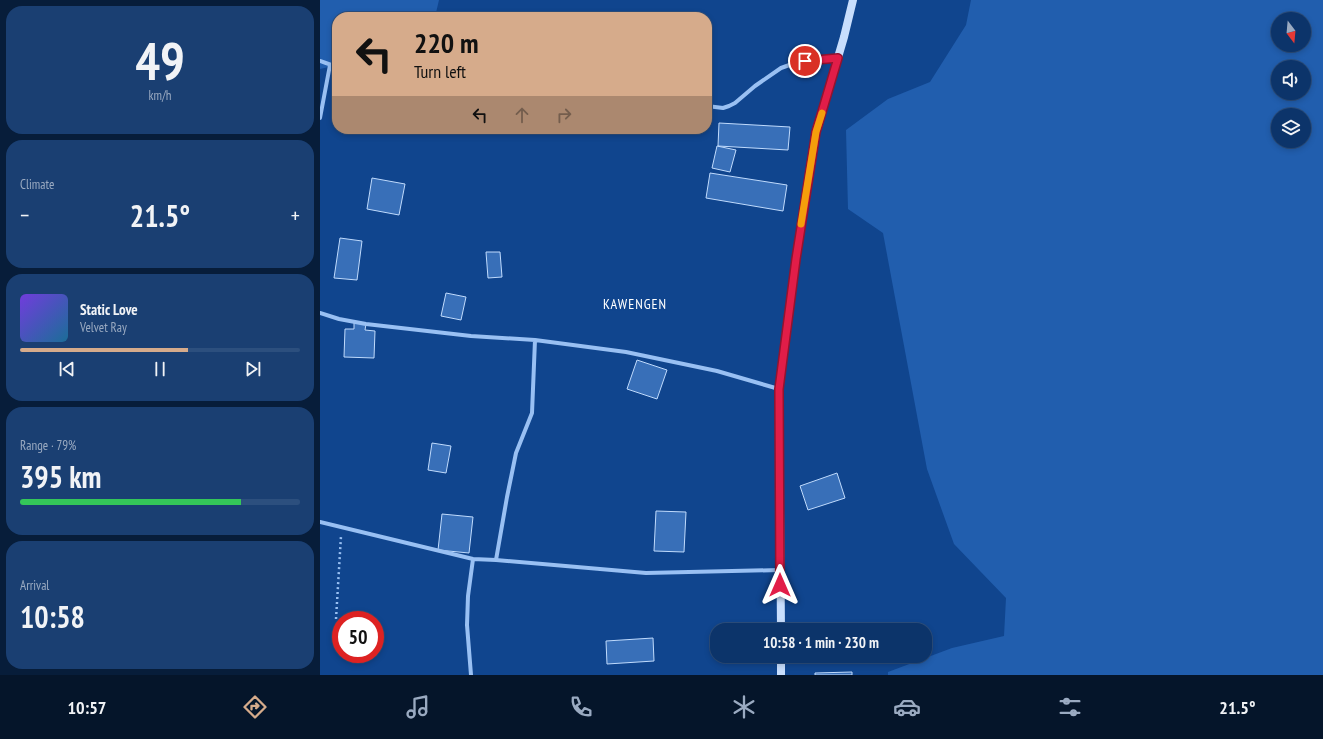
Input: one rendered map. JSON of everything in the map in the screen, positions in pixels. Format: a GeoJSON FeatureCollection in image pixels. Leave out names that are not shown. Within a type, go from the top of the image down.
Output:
{"type":"FeatureCollection","features":[{"type":"Feature","properties":{"kind":"main road"},"geometry":{"type":"LineString","coordinates":[[780,623],[779,389],[796,259],[816,132],[838,58],[853,0]]}},
{"type":"Feature","properties":{"kind":"main road"},"geometry":{"type":"LineString","coordinates":[[781,663],[781,675]]}},
{"type":"Feature","properties":{"kind":"street"},"geometry":{"type":"LineString","coordinates":[[712,107],[723,108],[730,106],[781,68],[795,63],[838,58]]}},
{"type":"Feature","properties":{"kind":"street"},"geometry":{"type":"LineString","coordinates":[[320,61],[330,65],[320,118]]}},
{"type":"Feature","properties":{"kind":"street"},"geometry":{"type":"LineString","coordinates":[[320,313],[339,319],[366,324],[471,336],[535,340],[626,352],[717,371],[779,389]]}},
{"type":"Feature","properties":{"kind":"street"},"geometry":{"type":"LineString","coordinates":[[496,560],[516,453],[532,413],[535,340]]}},
{"type":"Feature","properties":{"kind":"street"},"geometry":{"type":"LineString","coordinates":[[320,522],[473,559],[646,573],[780,570]]}},
{"type":"Feature","properties":{"kind":"street"},"geometry":{"type":"LineString","coordinates":[[471,675],[467,625],[468,596],[473,559]]}},
{"type":"Feature","properties":{"kind":"path"},"geometry":{"type":"LineString","coordinates":[[337,611],[342,528]]}},
{"type":"Feature","properties":{"kind":"shaded area"},"geometry":{"type":"Polygon","coordinates":[[[320,0],[439,0],[436,12],[332,12],[332,66],[320,69],[320,0]]]}},
{"type":"Feature","properties":{"kind":"shaded area"},"geometry":{"type":"Polygon","coordinates":[[[971,0],[1323,0],[1323,675],[888,675],[888,672],[912,663],[932,663],[932,656],[952,648],[1004,636],[1006,598],[954,544],[927,469],[883,233],[848,209],[846,130],[888,99],[930,82],[966,25],[971,0]]]}},
{"type":"Feature","properties":{"kind":"building"},"geometry":{"type":"Polygon","coordinates":[[[719,123],[790,127],[788,150],[718,146],[719,123]]]}},
{"type":"Feature","properties":{"kind":"building"},"geometry":{"type":"Polygon","coordinates":[[[717,146],[736,150],[730,172],[712,168],[717,146]]]}},
{"type":"Feature","properties":{"kind":"building"},"geometry":{"type":"Polygon","coordinates":[[[710,173],[787,185],[783,211],[706,198],[710,173]]]}},
{"type":"Feature","properties":{"kind":"building"},"geometry":{"type":"Polygon","coordinates":[[[372,178],[405,184],[399,215],[367,209],[372,178]]]}},
{"type":"Feature","properties":{"kind":"building"},"geometry":{"type":"Polygon","coordinates":[[[340,238],[362,241],[357,280],[334,278],[340,238]]]}},
{"type":"Feature","properties":{"kind":"building"},"geometry":{"type":"Polygon","coordinates":[[[486,252],[500,252],[502,277],[488,278],[486,252]]]}},
{"type":"Feature","properties":{"kind":"building"},"geometry":{"type":"Polygon","coordinates":[[[446,293],[466,297],[461,320],[441,316],[446,293]]]}},
{"type":"Feature","properties":{"kind":"building"},"geometry":{"type":"Polygon","coordinates":[[[354,323],[366,324],[365,330],[375,331],[374,358],[344,357],[345,329],[354,329],[354,323]]]}},
{"type":"Feature","properties":{"kind":"building"},"geometry":{"type":"Polygon","coordinates":[[[637,360],[667,370],[657,399],[627,389],[637,360]]]}},
{"type":"Feature","properties":{"kind":"building"},"geometry":{"type":"Polygon","coordinates":[[[432,443],[451,446],[446,473],[428,470],[432,443]]]}},
{"type":"Feature","properties":{"kind":"building"},"geometry":{"type":"Polygon","coordinates":[[[837,473],[845,498],[808,510],[800,486],[837,473]]]}},
{"type":"Feature","properties":{"kind":"building"},"geometry":{"type":"Polygon","coordinates":[[[656,511],[686,512],[684,552],[654,551],[656,511]]]}},
{"type":"Feature","properties":{"kind":"building"},"geometry":{"type":"Polygon","coordinates":[[[442,514],[473,517],[469,553],[438,550],[442,514]]]}},
{"type":"Feature","properties":{"kind":"building"},"geometry":{"type":"Polygon","coordinates":[[[653,638],[654,661],[607,664],[606,641],[653,638]]]}},
{"type":"Feature","properties":{"kind":"building"},"geometry":{"type":"Polygon","coordinates":[[[852,672],[852,675],[815,675],[815,673],[852,672]]]}},
{"type":"Feature","properties":{"kind":"slow traffic"},"geometry":{"type":"LineString","coordinates":[[801,224],[816,132],[822,113]]}},
{"type":"Feature","properties":{"kind":"district","name":"KAWENGEN"},"geometry":{"type":"Point","coordinates":[635,304]}},
{"type":"Feature","properties":{"kind":"route"},"geometry":{"type":"LineString","coordinates":[[780,585],[779,389],[796,259],[816,132],[838,58],[805,61]]}}]}
